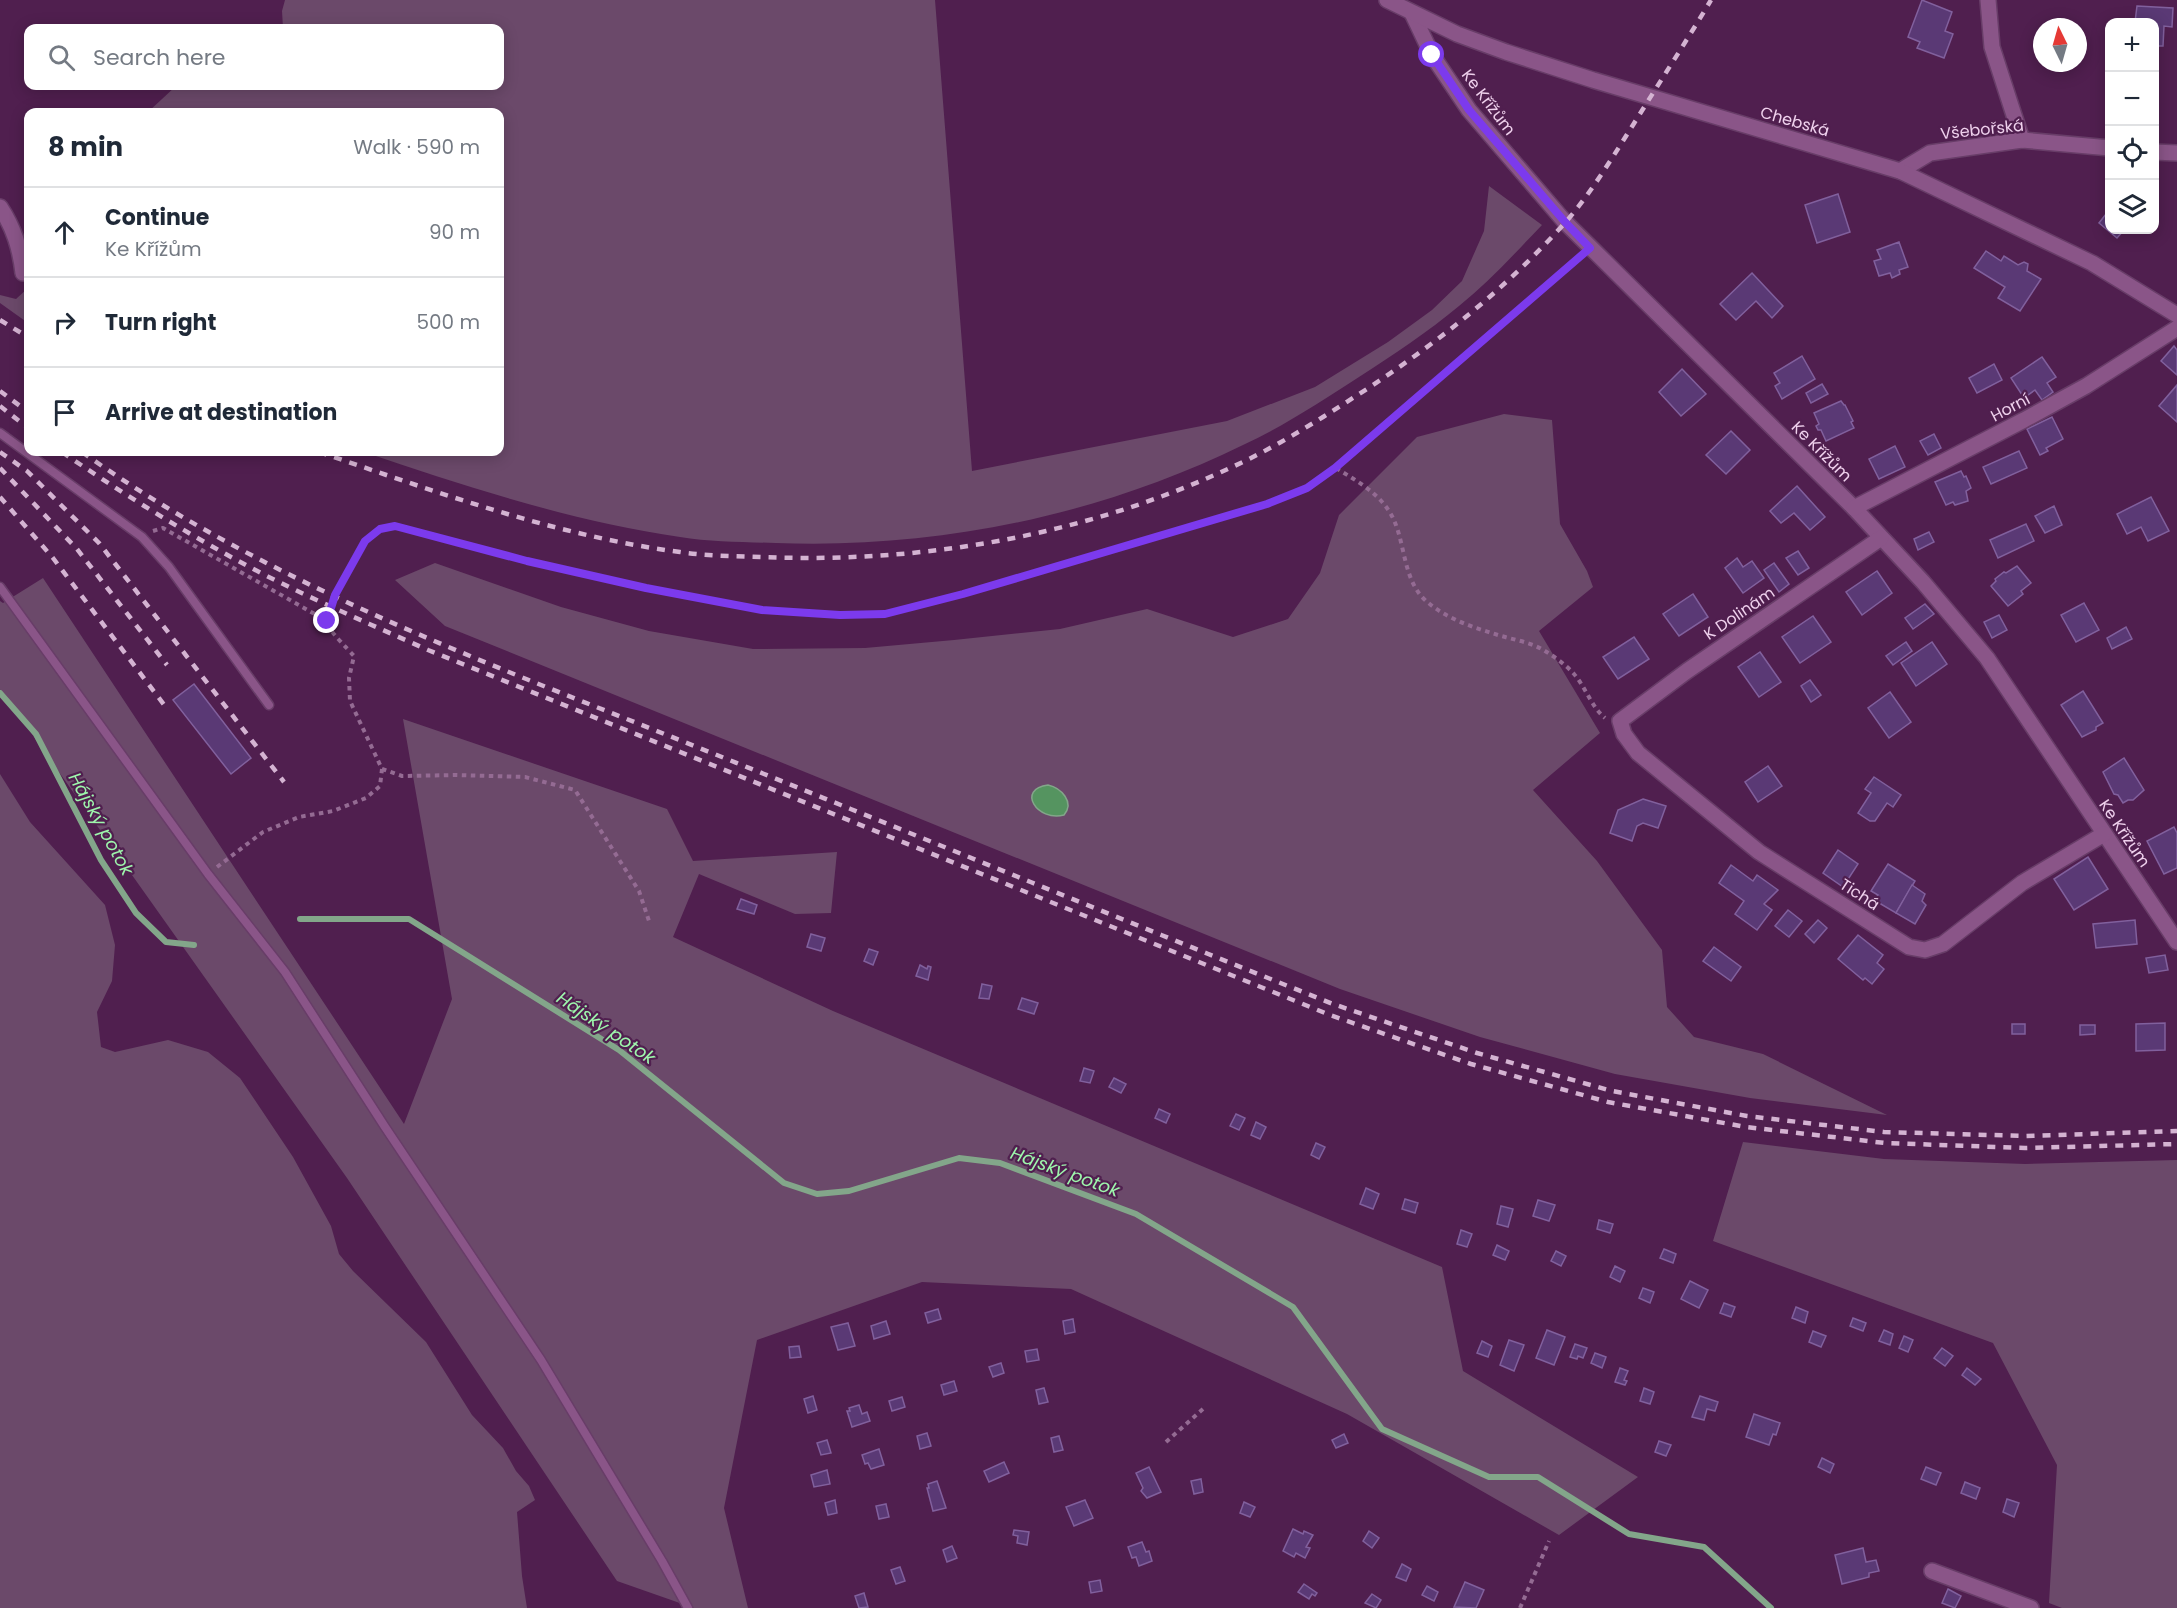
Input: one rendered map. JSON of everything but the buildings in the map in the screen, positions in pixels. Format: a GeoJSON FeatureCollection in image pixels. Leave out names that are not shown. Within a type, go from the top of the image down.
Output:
{"type":"FeatureCollection","features":[{"type":"Feature","properties":{"kind":"street","name":"Chebská"},"geometry":{"type":"LineString","coordinates":[[1387,0],[1467,38],[1582,77],[1900,171],[2092,263],[2177,315]]}},
{"type":"Feature","properties":{"kind":"street"},"geometry":{"type":"LineString","coordinates":[[1988,0],[1992,47],[2022,140]]}},
{"type":"Feature","properties":{"kind":"street","name":"Ke Křížům"},"geometry":{"type":"LineString","coordinates":[[1412,13],[1432,55],[1469,110],[1558,214],[1854,508],[1923,582],[1987,658],[2177,942]]}},
{"type":"Feature","properties":{"kind":"street","name":"Všebořská"},"geometry":{"type":"LineString","coordinates":[[1900,171],[1930,153],[2022,140],[2105,148]]}},
{"type":"Feature","properties":{"kind":"street"},"geometry":{"type":"LineString","coordinates":[[2159,152],[2177,153]]}},
{"type":"Feature","properties":{"kind":"street"},"geometry":{"type":"LineString","coordinates":[[0,207],[8,219],[19,247],[23,273]]}},
{"type":"Feature","properties":{"kind":"street","name":"Horní"},"geometry":{"type":"LineString","coordinates":[[1854,508],[2044,409],[2177,328]]}},
{"type":"Feature","properties":{"kind":"street","name":"K Dolinám"},"geometry":{"type":"LineString","coordinates":[[1621,723],[1688,670],[1881,538]]}},
{"type":"Feature","properties":{"kind":"street","name":"Tichá"},"geometry":{"type":"LineString","coordinates":[[1621,723],[1624,734],[1638,753],[1759,852],[1909,947],[1925,950],[1943,944],[2022,883],[2104,834]]}},
{"type":"Feature","properties":{"kind":"street"},"geometry":{"type":"LineString","coordinates":[[1932,1571],[2031,1608]]}},
{"type":"Feature","properties":{"kind":"lane"},"geometry":{"type":"LineString","coordinates":[[0,433],[24,451]]}},
{"type":"Feature","properties":{"kind":"lane"},"geometry":{"type":"LineString","coordinates":[[31,456],[142,537],[169,567],[269,705]]}},
{"type":"Feature","properties":{"kind":"lane"},"geometry":{"type":"LineString","coordinates":[[0,587],[208,874],[285,972],[385,1127],[541,1360],[688,1608]]}},
{"type":"Feature","properties":{"kind":"path"},"geometry":{"type":"LineString","coordinates":[[208,874],[263,832],[299,817],[333,811],[366,798],[380,786],[382,769],[350,701],[350,678],[354,656],[329,627],[327,621],[335,595],[365,541],[380,529],[395,526],[646,588],[762,610],[840,615],[885,614],[963,594],[1267,504],[1307,488],[1335,468],[1590,248]]}},
{"type":"Feature","properties":{"kind":"path"},"geometry":{"type":"LineString","coordinates":[[1335,468],[1373,493],[1388,509],[1397,527],[1407,566],[1424,598],[1447,615],[1462,622],[1544,650],[1575,675],[1603,717],[1610,722],[1621,723]]}},
{"type":"Feature","properties":{"kind":"path"},"geometry":{"type":"LineString","coordinates":[[142,537],[163,528],[327,621]]}},
{"type":"Feature","properties":{"kind":"path"},"geometry":{"type":"LineString","coordinates":[[382,769],[402,776],[525,777],[575,790],[639,891],[649,921]]}},
{"type":"Feature","properties":{"kind":"path"},"geometry":{"type":"LineString","coordinates":[[1166,1442],[1203,1409]]}},
{"type":"Feature","properties":{"kind":"path"},"geometry":{"type":"LineString","coordinates":[[1520,1608],[1550,1541]]}},
{"type":"Feature","properties":{"kind":"shaded area"},"geometry":{"type":"Polygon","coordinates":[[[285,0],[935,0],[972,471],[1227,421],[1315,387],[1388,342],[1432,310],[1462,281],[1484,231],[1489,186],[1542,225],[1459,306],[1410,343],[1345,386],[1258,438],[1188,470],[1132,491],[1074,509],[1015,523],[897,540],[836,543],[740,542],[692,539],[639,530],[520,502],[376,456],[504,456],[504,108],[152,108],[172,90],[504,90],[504,24],[283,24],[282,11],[285,0]]]}},
{"type":"Feature","properties":{"kind":"shaded area"},"geometry":{"type":"Polygon","coordinates":[[[24,292],[24,320],[0,303],[0,295],[16,299],[24,292]]]}},
{"type":"Feature","properties":{"kind":"shaded area"},"geometry":{"type":"Polygon","coordinates":[[[1504,414],[1552,420],[1560,524],[1587,571],[1593,587],[1539,631],[1600,733],[1533,790],[1597,861],[1662,950],[1667,1007],[1694,1037],[1763,1054],[1887,1115],[1750,1098],[1615,1074],[1480,1037],[1340,989],[445,626],[395,580],[435,563],[561,607],[649,631],[753,649],[865,648],[954,640],[1060,629],[1147,609],[1233,637],[1288,619],[1320,573],[1339,515],[1417,437],[1504,414]]]}},
{"type":"Feature","properties":{"kind":"shaded area"},"geometry":{"type":"Polygon","coordinates":[[[43,578],[404,1124],[452,999],[403,719],[667,809],[693,861],[837,852],[831,913],[795,914],[699,874],[673,937],[833,1011],[1442,1267],[1463,1371],[1638,1477],[1559,1535],[1347,1414],[1071,1289],[922,1282],[757,1340],[724,1508],[748,1608],[694,1608],[617,1581],[347,1178],[0,689],[0,601],[3,603],[43,578]]]}},
{"type":"Feature","properties":{"kind":"shaded area"},"geometry":{"type":"Polygon","coordinates":[[[0,774],[30,822],[105,905],[115,945],[112,981],[97,1012],[101,1047],[115,1052],[168,1040],[208,1052],[240,1078],[293,1157],[331,1226],[339,1254],[353,1271],[426,1342],[472,1415],[503,1448],[516,1471],[529,1486],[535,1500],[517,1512],[527,1608],[0,1608],[0,774]]]}},
{"type":"Feature","properties":{"kind":"shaded area"},"geometry":{"type":"Polygon","coordinates":[[[1048,785],[1058,789],[1065,796],[1068,805],[1064,815],[1046,814],[1034,804],[1033,792],[1048,785]]]}},
{"type":"Feature","properties":{"kind":"shaded area"},"geometry":{"type":"Polygon","coordinates":[[[1743,1142],[1884,1159],[2025,1164],[2177,1160],[2177,1608],[2062,1608],[2049,1603],[2057,1465],[1993,1343],[1713,1241],[1743,1142]]]}},
{"type":"Feature","properties":{"kind":"waterway","name":"Hájský potok"},"geometry":{"type":"LineString","coordinates":[[0,693],[36,734],[101,860],[136,913],[166,942],[194,945]]}},
{"type":"Feature","properties":{"kind":"waterway","name":"Hájský potok"},"geometry":{"type":"LineString","coordinates":[[300,919],[409,919],[619,1050],[784,1183],[817,1194],[849,1191],[959,1158],[1000,1163],[1136,1214],[1293,1307],[1382,1429],[1489,1477],[1538,1477],[1629,1534],[1704,1547],[1771,1608]]}},
{"type":"Feature","properties":{"kind":"railway"},"geometry":{"type":"LineString","coordinates":[[331,456],[452,497],[542,524],[634,545],[710,555],[824,558],[950,549],[1074,524],[1134,506],[1193,484],[1251,458],[1297,433],[1397,369],[1495,292],[1563,225],[1582,201],[1617,150],[1711,0]]}},
{"type":"Feature","properties":{"kind":"railway"},"geometry":{"type":"LineString","coordinates":[[0,320],[24,335]]}},
{"type":"Feature","properties":{"kind":"railway"},"geometry":{"type":"LineString","coordinates":[[0,391],[24,409]]}},
{"type":"Feature","properties":{"kind":"railway"},"geometry":{"type":"LineString","coordinates":[[0,406],[24,425]]}},
{"type":"Feature","properties":{"kind":"railway"},"geometry":{"type":"LineString","coordinates":[[0,452],[27,471],[99,543],[284,782]]}},
{"type":"Feature","properties":{"kind":"railway"},"geometry":{"type":"LineString","coordinates":[[68,456],[160,516],[235,559],[302,593],[428,650],[1330,1015],[1471,1064],[1608,1102],[1746,1127],[1885,1143],[2025,1148],[2177,1144]]}},
{"type":"Feature","properties":{"kind":"railway"},"geometry":{"type":"LineString","coordinates":[[88,456],[151,498],[223,540],[297,579],[450,648],[1333,1004],[1477,1053],[1612,1091],[1747,1116],[1884,1132],[2026,1136],[2177,1131]]}},
{"type":"Feature","properties":{"kind":"railway"},"geometry":{"type":"LineString","coordinates":[[0,468],[77,549],[167,665]]}},
{"type":"Feature","properties":{"kind":"railway"},"geometry":{"type":"LineString","coordinates":[[0,497],[53,558],[165,706]]}},
{"type":"Feature","properties":{"kind":"route"},"geometry":{"type":"LineString","coordinates":[[327,621],[335,595],[365,541],[380,529],[395,526],[436,535],[527,561],[646,588],[762,610],[840,615],[885,614],[1090,557],[1267,504],[1307,488],[1335,468],[1590,248],[1469,110],[1432,55]]}}]}
